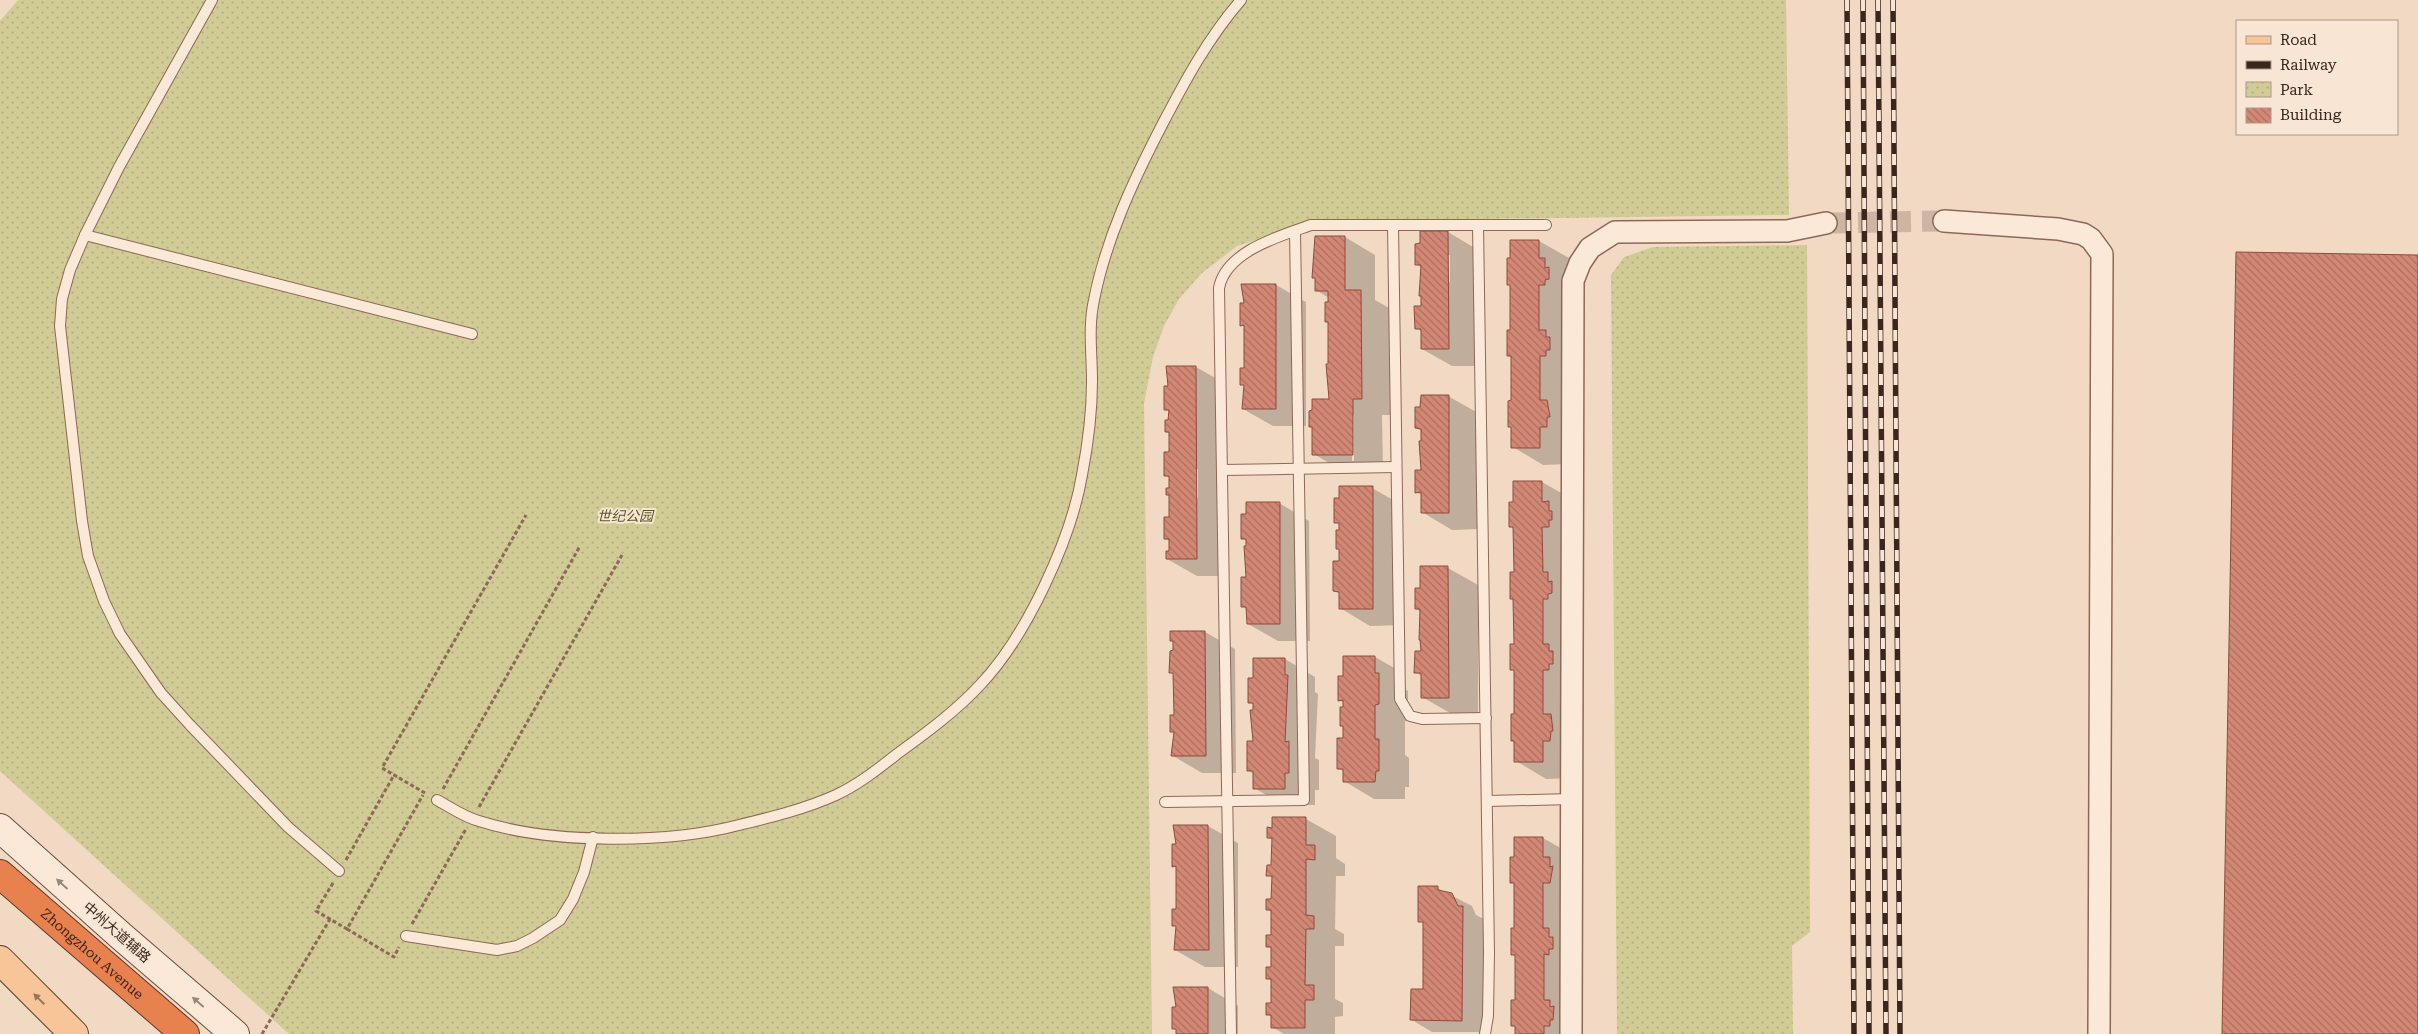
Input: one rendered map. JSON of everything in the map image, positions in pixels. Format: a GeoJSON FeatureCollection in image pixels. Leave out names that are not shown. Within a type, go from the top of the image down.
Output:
{"type":"FeatureCollection","features":[{"type":"Feature","properties":{"kind":"highway","name":"Zhongzhou Avenue"},"geometry":{"type":"LineString","coordinates":[[0,874],[185,1034]]}},
{"type":"Feature","properties":{"kind":"main road"},"geometry":{"type":"LineString","coordinates":[[0,960],[74,1034]]}},
{"type":"Feature","properties":{"kind":"street"},"geometry":{"type":"LineString","coordinates":[[1944,221],[2058,229],[2083,234],[2090,239],[2102,254],[2099,1034]]}},
{"type":"Feature","properties":{"kind":"street"},"geometry":{"type":"LineString","coordinates":[[1571,1034],[1573,282],[1580,263],[1590,248],[1615,232],[1788,231],[1826,223]]}},
{"type":"Feature","properties":{"kind":"street","name":"中州大道辅路"},"geometry":{"type":"LineString","coordinates":[[0,828],[235,1034]]}},
{"type":"Feature","properties":{"kind":"lane"},"geometry":{"type":"LineString","coordinates":[[212,0],[85,234],[70,270],[62,299],[60,326],[82,521],[88,556],[104,601],[120,634],[161,693],[288,827],[339,871]]}},
{"type":"Feature","properties":{"kind":"lane"},"geometry":{"type":"LineString","coordinates":[[437,800],[472,819],[528,831],[593,837],[643,838],[703,833],[765,819],[820,802],[851,787],[926,733],[955,709],[991,672],[1023,624],[1049,575],[1068,530],[1078,494],[1089,433],[1092,394],[1090,327],[1092,305],[1110,241],[1144,160],[1186,78],[1208,40],[1241,0]]}},
{"type":"Feature","properties":{"kind":"lane"},"geometry":{"type":"LineString","coordinates":[[1232,1034],[1219,288],[1221,278],[1244,255],[1278,237],[1311,225],[1546,225]]}},
{"type":"Feature","properties":{"kind":"lane"},"geometry":{"type":"LineString","coordinates":[[1393,225],[1400,699],[1410,716],[1422,719],[1486,718]]}},
{"type":"Feature","properties":{"kind":"lane"},"geometry":{"type":"LineString","coordinates":[[1478,225],[1489,952],[1488,1016],[1485,1034]]}},
{"type":"Feature","properties":{"kind":"lane"},"geometry":{"type":"LineString","coordinates":[[1165,802],[1304,800],[1295,231]]}},
{"type":"Feature","properties":{"kind":"lane"},"geometry":{"type":"LineString","coordinates":[[85,234],[472,334]]}},
{"type":"Feature","properties":{"kind":"lane"},"geometry":{"type":"LineString","coordinates":[[1222,470],[1396,467]]}},
{"type":"Feature","properties":{"kind":"lane"},"geometry":{"type":"LineString","coordinates":[[1487,801],[1572,799]]}},
{"type":"Feature","properties":{"kind":"lane"},"geometry":{"type":"LineString","coordinates":[[406,936],[497,950],[517,946],[533,938],[560,920],[573,899],[584,872],[593,837]]}},
{"type":"Feature","properties":{"kind":"path"},"geometry":{"type":"LineString","coordinates":[[526,515],[382,768],[437,800],[580,546]]}},
{"type":"Feature","properties":{"kind":"path"},"geometry":{"type":"LineString","coordinates":[[394,775],[316,911],[394,957],[622,555]]}},
{"type":"Feature","properties":{"kind":"path"},"geometry":{"type":"LineString","coordinates":[[347,929],[424,792]]}},
{"type":"Feature","properties":{"kind":"path"},"geometry":{"type":"LineString","coordinates":[[262,1034],[330,919]]}},
{"type":"Feature","properties":{"kind":"green space","name":"世纪公园"},"geometry":{"type":"Polygon","coordinates":[[[18,0],[1786,0],[1789,215],[1318,221],[1237,246],[1202,273],[1179,299],[1164,326],[1153,357],[1144,403],[1152,1034],[289,1034],[0,771],[0,21],[18,0]]]}},
{"type":"Feature","properties":{"kind":"green space"},"geometry":{"type":"Polygon","coordinates":[[[1807,245],[1810,932],[1792,946],[1793,1034],[1617,1034],[1611,275],[1624,257],[1653,247],[1807,245]]]}},
{"type":"Feature","properties":{"kind":"building"},"geometry":{"type":"Polygon","coordinates":[[[1420,231],[1448,231],[1449,349],[1421,349],[1421,329],[1415,329],[1414,306],[1421,306],[1421,296],[1419,296],[1421,265],[1415,265],[1415,244],[1420,243],[1420,231]]]}},
{"type":"Feature","properties":{"kind":"building"},"geometry":{"type":"Polygon","coordinates":[[[1315,236],[1345,236],[1345,290],[1361,290],[1362,399],[1353,399],[1353,455],[1312,455],[1312,427],[1309,427],[1309,411],[1312,410],[1312,399],[1329,399],[1326,364],[1328,364],[1328,322],[1325,322],[1325,302],[1328,302],[1328,291],[1315,291],[1315,278],[1312,278],[1315,236]]]}},
{"type":"Feature","properties":{"kind":"building"},"geometry":{"type":"Polygon","coordinates":[[[1510,240],[1539,240],[1539,258],[1545,258],[1545,268],[1549,267],[1549,279],[1545,280],[1545,285],[1539,285],[1539,330],[1546,330],[1546,337],[1550,337],[1550,350],[1546,350],[1546,356],[1540,356],[1540,400],[1547,400],[1550,417],[1547,417],[1547,427],[1540,427],[1540,448],[1511,448],[1511,427],[1508,427],[1508,401],[1511,400],[1511,356],[1507,356],[1507,330],[1510,330],[1510,285],[1507,285],[1507,258],[1510,258],[1510,240]]]}},
{"type":"Feature","properties":{"kind":"building"},"geometry":{"type":"Polygon","coordinates":[[[2236,252],[2418,255],[2418,1034],[2222,1034],[2236,252]]]}},
{"type":"Feature","properties":{"kind":"building"},"geometry":{"type":"Polygon","coordinates":[[[1241,284],[1276,284],[1276,409],[1242,409],[1244,385],[1240,385],[1240,368],[1244,368],[1244,325],[1240,326],[1240,303],[1244,303],[1241,284]]]}},
{"type":"Feature","properties":{"kind":"building"},"geometry":{"type":"Polygon","coordinates":[[[1166,366],[1196,366],[1197,559],[1166,559],[1166,551],[1169,551],[1169,539],[1164,539],[1164,517],[1169,517],[1169,495],[1166,495],[1166,488],[1169,488],[1169,476],[1164,476],[1164,452],[1169,452],[1169,432],[1165,432],[1165,420],[1168,420],[1169,410],[1164,410],[1164,386],[1168,386],[1166,366]]]}},
{"type":"Feature","properties":{"kind":"building"},"geometry":{"type":"Polygon","coordinates":[[[1421,395],[1449,395],[1449,513],[1421,513],[1421,492],[1415,493],[1415,470],[1421,470],[1419,441],[1421,441],[1421,429],[1415,428],[1415,407],[1420,407],[1421,395]]]}},
{"type":"Feature","properties":{"kind":"building"},"geometry":{"type":"Polygon","coordinates":[[[1513,481],[1542,481],[1542,502],[1549,501],[1549,511],[1552,511],[1552,520],[1549,520],[1549,527],[1542,527],[1543,572],[1548,572],[1548,582],[1552,581],[1552,593],[1548,594],[1548,599],[1543,599],[1543,644],[1549,644],[1549,651],[1553,651],[1553,664],[1549,664],[1549,670],[1543,670],[1543,714],[1551,714],[1553,731],[1551,731],[1550,741],[1543,741],[1543,762],[1514,762],[1514,741],[1511,741],[1511,714],[1514,714],[1514,670],[1510,670],[1510,644],[1514,644],[1510,572],[1514,572],[1513,527],[1509,527],[1509,502],[1513,502],[1513,481]]]}},
{"type":"Feature","properties":{"kind":"building"},"geometry":{"type":"Polygon","coordinates":[[[1339,486],[1373,486],[1373,609],[1339,609],[1339,592],[1333,591],[1333,561],[1339,561],[1339,549],[1336,549],[1336,530],[1339,530],[1339,523],[1334,523],[1334,498],[1339,498],[1339,486]]]}},
{"type":"Feature","properties":{"kind":"building"},"geometry":{"type":"Polygon","coordinates":[[[1246,502],[1280,502],[1280,624],[1247,624],[1246,607],[1241,607],[1241,577],[1246,577],[1244,546],[1246,546],[1246,539],[1241,539],[1241,514],[1246,514],[1246,502]]]}},
{"type":"Feature","properties":{"kind":"building"},"geometry":{"type":"Polygon","coordinates":[[[1420,566],[1448,566],[1449,698],[1421,698],[1421,673],[1414,673],[1415,651],[1421,651],[1419,640],[1420,609],[1415,609],[1415,588],[1420,588],[1420,566]]]}},
{"type":"Feature","properties":{"kind":"building"},"geometry":{"type":"Polygon","coordinates":[[[1170,631],[1205,631],[1206,756],[1171,756],[1174,732],[1170,732],[1170,715],[1174,715],[1173,673],[1169,673],[1170,651],[1173,650],[1173,641],[1170,641],[1170,631]]]}},
{"type":"Feature","properties":{"kind":"building"},"geometry":{"type":"Polygon","coordinates":[[[1343,656],[1375,656],[1375,673],[1379,673],[1379,704],[1375,705],[1375,739],[1379,739],[1379,771],[1376,771],[1375,782],[1343,782],[1343,769],[1337,769],[1337,738],[1343,738],[1343,726],[1340,726],[1340,707],[1343,707],[1343,700],[1338,701],[1338,676],[1343,676],[1343,656]]]}},
{"type":"Feature","properties":{"kind":"building"},"geometry":{"type":"Polygon","coordinates":[[[1253,658],[1285,658],[1285,675],[1288,675],[1285,742],[1289,741],[1289,773],[1285,773],[1285,789],[1253,789],[1253,771],[1247,771],[1247,741],[1253,741],[1250,710],[1253,710],[1253,703],[1248,703],[1248,678],[1253,678],[1253,658]]]}},
{"type":"Feature","properties":{"kind":"building"},"geometry":{"type":"Polygon","coordinates":[[[1272,817],[1306,817],[1306,845],[1315,845],[1315,860],[1306,859],[1306,915],[1314,916],[1314,929],[1306,929],[1305,985],[1314,985],[1314,1000],[1305,1000],[1305,1028],[1271,1028],[1271,1015],[1266,1015],[1266,1003],[1271,1003],[1271,979],[1266,979],[1266,967],[1271,967],[1271,947],[1266,947],[1266,935],[1271,935],[1271,910],[1266,910],[1266,899],[1271,899],[1272,876],[1266,876],[1267,865],[1271,865],[1272,838],[1267,838],[1267,827],[1272,828],[1272,817]]]}},
{"type":"Feature","properties":{"kind":"building"},"geometry":{"type":"Polygon","coordinates":[[[1173,825],[1208,825],[1209,950],[1174,950],[1176,926],[1172,926],[1172,909],[1176,909],[1176,866],[1172,867],[1172,844],[1176,844],[1173,825]]]}},
{"type":"Feature","properties":{"kind":"building"},"geometry":{"type":"Polygon","coordinates":[[[1514,837],[1543,837],[1543,857],[1550,857],[1550,867],[1553,866],[1550,883],[1543,883],[1543,928],[1549,928],[1549,937],[1553,937],[1553,949],[1549,949],[1549,955],[1544,954],[1544,1000],[1550,1000],[1550,1007],[1554,1006],[1553,1020],[1550,1020],[1550,1026],[1544,1026],[1544,1034],[1515,1034],[1515,1026],[1511,1026],[1511,1000],[1515,1000],[1515,955],[1511,955],[1511,928],[1514,928],[1514,883],[1510,883],[1510,857],[1514,857],[1514,837]]]}},
{"type":"Feature","properties":{"kind":"building"},"geometry":{"type":"Polygon","coordinates":[[[1418,886],[1438,886],[1438,890],[1452,893],[1458,906],[1463,906],[1462,1021],[1410,1020],[1411,989],[1423,989],[1423,922],[1418,922],[1418,886]]]}},
{"type":"Feature","properties":{"kind":"building"},"geometry":{"type":"Polygon","coordinates":[[[1173,987],[1208,987],[1208,1034],[1176,1034],[1176,1029],[1172,1029],[1172,1007],[1176,1007],[1173,987]]]}},
{"type":"Feature","properties":{"kind":"tunnel"},"geometry":{"type":"LineString","coordinates":[[1826,223],[1944,221]]}},
{"type":"Feature","properties":{"kind":"railway"},"geometry":{"type":"LineString","coordinates":[[1847,0],[1854,1034]]}},
{"type":"Feature","properties":{"kind":"railway"},"geometry":{"type":"LineString","coordinates":[[1863,0],[1869,1034]]}},
{"type":"Feature","properties":{"kind":"railway"},"geometry":{"type":"LineString","coordinates":[[1878,0],[1886,1034]]}},
{"type":"Feature","properties":{"kind":"railway"},"geometry":{"type":"LineString","coordinates":[[1893,0],[1900,1034]]}}]}
